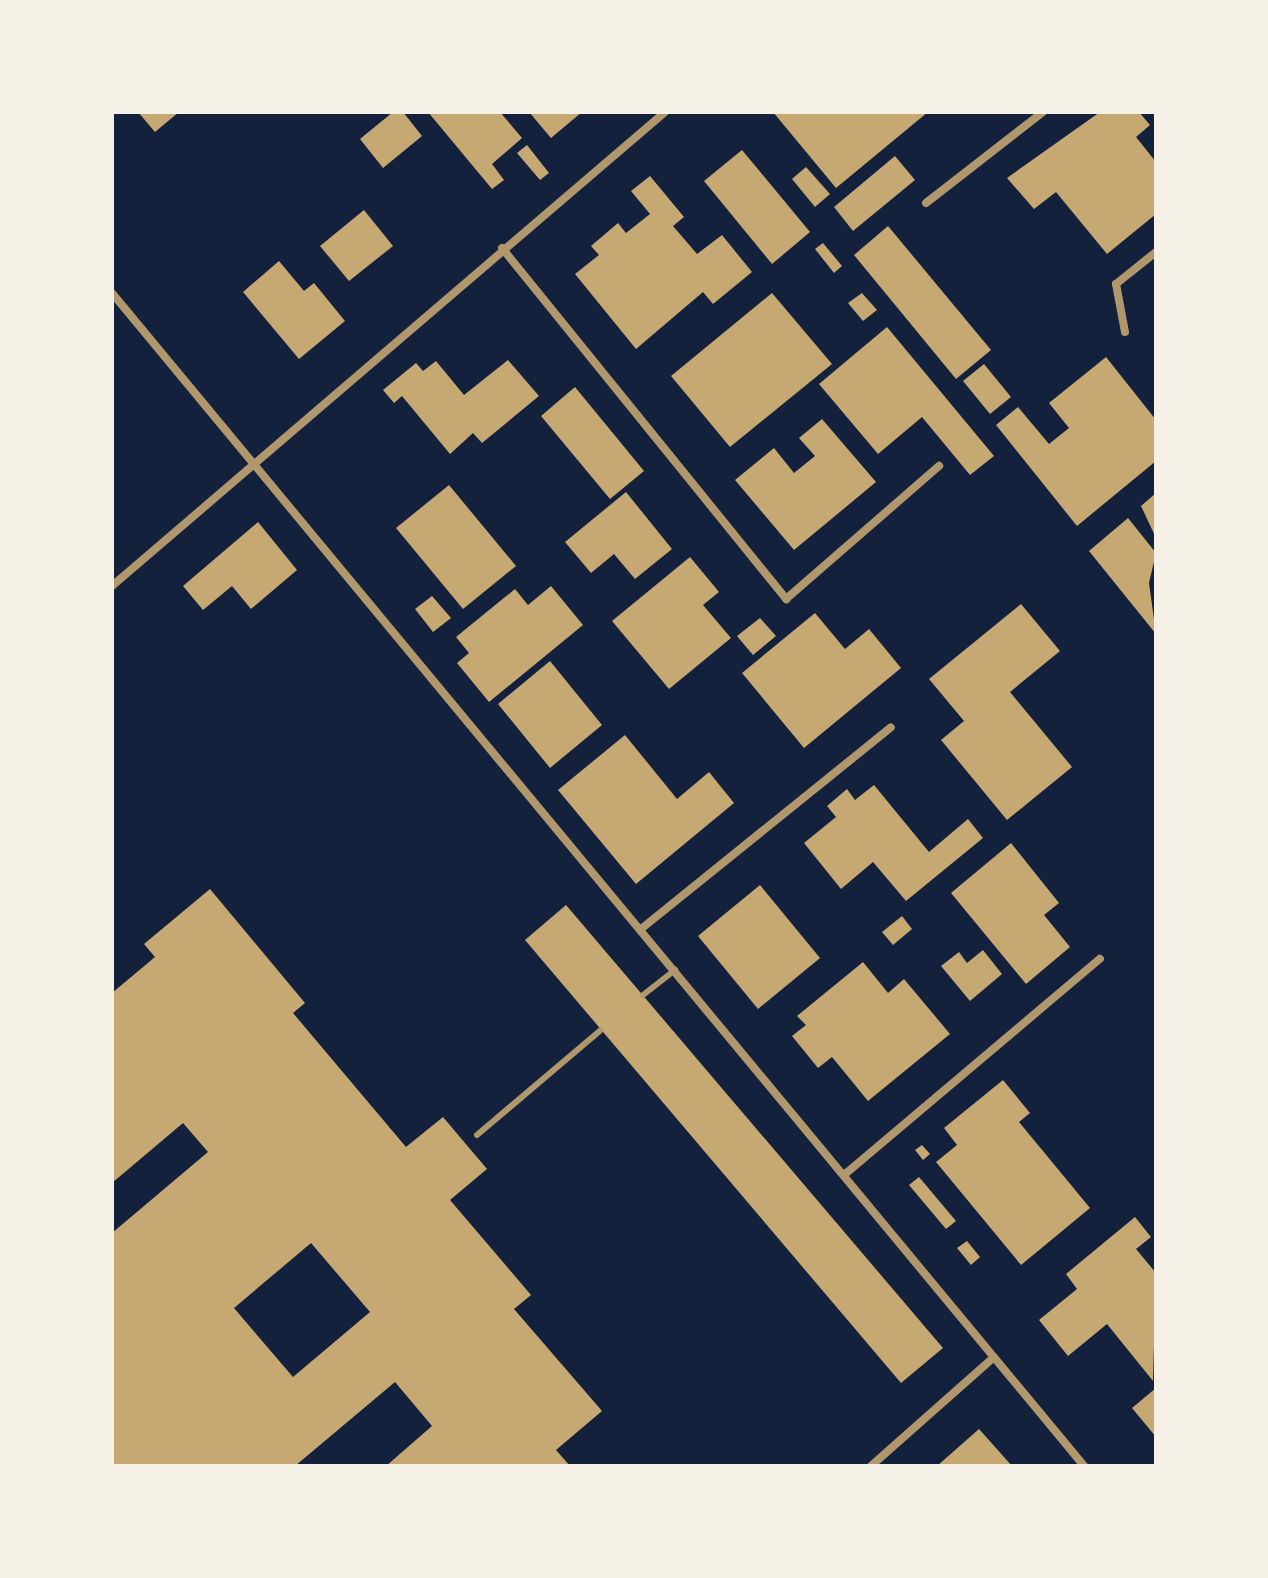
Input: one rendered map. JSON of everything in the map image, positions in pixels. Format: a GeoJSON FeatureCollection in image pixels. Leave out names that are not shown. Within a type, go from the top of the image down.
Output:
{"type":"FeatureCollection","features":[{"type":"Feature","properties":{"kind":"street"},"geometry":{"type":"LineString","coordinates":[[112,586],[502,248],[665,112]]}},
{"type":"Feature","properties":{"kind":"street"},"geometry":{"type":"LineString","coordinates":[[926,203],[1043,112]]}},
{"type":"Feature","properties":{"kind":"street"},"geometry":{"type":"LineString","coordinates":[[502,248],[786,599],[939,466]]}},
{"type":"Feature","properties":{"kind":"street"},"geometry":{"type":"LineString","coordinates":[[1125,332],[1116,284],[1156,252]]}},
{"type":"Feature","properties":{"kind":"street"},"geometry":{"type":"LineString","coordinates":[[112,293],[257,462],[1084,1466]]}},
{"type":"Feature","properties":{"kind":"street"},"geometry":{"type":"LineString","coordinates":[[641,929],[891,727]]}},
{"type":"Feature","properties":{"kind":"street"},"geometry":{"type":"LineString","coordinates":[[844,1175],[1100,959]]}},
{"type":"Feature","properties":{"kind":"street"},"geometry":{"type":"LineString","coordinates":[[871,1466],[994,1357]]}},
{"type":"Feature","properties":{"kind":"lane"},"geometry":{"type":"LineString","coordinates":[[643,995],[675,970]]}},
{"type":"Feature","properties":{"kind":"lane"},"geometry":{"type":"LineString","coordinates":[[477,1135],[601,1030]]}},
{"type":"Feature","properties":{"kind":"building"},"geometry":{"type":"Polygon","coordinates":[[[138,112],[179,112],[155,132],[138,112]]]}},
{"type":"Feature","properties":{"kind":"building"},"geometry":{"type":"Polygon","coordinates":[[[393,112],[403,112],[422,136],[383,168],[360,139],[393,112]]]}},
{"type":"Feature","properties":{"kind":"building"},"geometry":{"type":"Polygon","coordinates":[[[428,112],[500,112],[522,138],[492,164],[504,180],[492,189],[428,112]]]}},
{"type":"Feature","properties":{"kind":"building"},"geometry":{"type":"Polygon","coordinates":[[[529,112],[582,112],[551,138],[529,112]]]}},
{"type":"Feature","properties":{"kind":"building"},"geometry":{"type":"Polygon","coordinates":[[[773,112],[928,112],[836,188],[773,112]]]}},
{"type":"Feature","properties":{"kind":"building"},"geometry":{"type":"Polygon","coordinates":[[[1100,112],[1139,112],[1150,125],[1136,137],[1156,162],[1156,214],[1107,254],[1056,192],[1034,209],[1007,178],[1100,112]]]}},
{"type":"Feature","properties":{"kind":"building"},"geometry":{"type":"Polygon","coordinates":[[[527,145],[549,173],[540,180],[517,153],[527,145]]]}},
{"type":"Feature","properties":{"kind":"building"},"geometry":{"type":"Polygon","coordinates":[[[742,150],[810,232],[772,264],[704,181],[742,150]]]}},
{"type":"Feature","properties":{"kind":"building"},"geometry":{"type":"Polygon","coordinates":[[[895,156],[915,180],[853,231],[834,207],[895,156]]]}},
{"type":"Feature","properties":{"kind":"building"},"geometry":{"type":"Polygon","coordinates":[[[806,167],[830,194],[815,207],[792,179],[806,167]]]}},
{"type":"Feature","properties":{"kind":"building"},"geometry":{"type":"Polygon","coordinates":[[[650,176],[684,217],[673,226],[697,254],[722,235],[752,272],[713,304],[703,292],[636,349],[575,274],[599,255],[591,246],[618,223],[626,233],[650,214],[631,191],[650,176]]]}},
{"type":"Feature","properties":{"kind":"building"},"geometry":{"type":"Polygon","coordinates":[[[364,210],[393,246],[349,281],[320,246],[364,210]]]}},
{"type":"Feature","properties":{"kind":"building"},"geometry":{"type":"Polygon","coordinates":[[[888,226],[991,350],[956,379],[854,255],[888,226]]]}},
{"type":"Feature","properties":{"kind":"building"},"geometry":{"type":"Polygon","coordinates":[[[823,243],[842,266],[834,273],[815,249],[823,243]]]}},
{"type":"Feature","properties":{"kind":"building"},"geometry":{"type":"Polygon","coordinates":[[[279,261],[304,291],[314,283],[345,321],[299,359],[243,292],[279,261]]]}},
{"type":"Feature","properties":{"kind":"building"},"geometry":{"type":"Polygon","coordinates":[[[772,293],[832,364],[730,447],[671,376],[772,293]]]}},
{"type":"Feature","properties":{"kind":"building"},"geometry":{"type":"Polygon","coordinates":[[[862,293],[877,310],[863,321],[848,303],[862,293]]]}},
{"type":"Feature","properties":{"kind":"building"},"geometry":{"type":"Polygon","coordinates":[[[887,327],[994,456],[970,475],[922,417],[878,454],[819,384],[887,327]]]}},
{"type":"Feature","properties":{"kind":"building"},"geometry":{"type":"Polygon","coordinates":[[[1106,357],[1156,420],[1156,461],[1077,526],[996,425],[1018,407],[1049,444],[1069,428],[1049,403],[1106,357]]]}},
{"type":"Feature","properties":{"kind":"building"},"geometry":{"type":"Polygon","coordinates":[[[508,360],[539,396],[482,443],[473,433],[450,454],[402,396],[394,403],[383,390],[416,363],[423,371],[436,361],[464,395],[508,360]]]}},
{"type":"Feature","properties":{"kind":"building"},"geometry":{"type":"Polygon","coordinates":[[[984,364],[1011,397],[990,414],[963,381],[984,364]]]}},
{"type":"Feature","properties":{"kind":"building"},"geometry":{"type":"Polygon","coordinates":[[[575,387],[644,471],[610,499],[541,416],[575,387]]]}},
{"type":"Feature","properties":{"kind":"building"},"geometry":{"type":"Polygon","coordinates":[[[822,419],[876,482],[794,550],[735,480],[774,448],[794,473],[815,456],[799,438],[822,419]]]}},
{"type":"Feature","properties":{"kind":"building"},"geometry":{"type":"Polygon","coordinates":[[[449,485],[516,566],[463,609],[396,528],[449,485]]]}},
{"type":"Feature","properties":{"kind":"building"},"geometry":{"type":"Polygon","coordinates":[[[626,492],[672,549],[635,579],[614,554],[591,573],[565,542],[626,492]]]}},
{"type":"Feature","properties":{"kind":"building"},"geometry":{"type":"Polygon","coordinates":[[[1156,493],[1156,538],[1141,506],[1156,493]]]}},
{"type":"Feature","properties":{"kind":"building"},"geometry":{"type":"Polygon","coordinates":[[[1128,518],[1156,553],[1149,583],[1156,634],[1089,551],[1128,518]]]}},
{"type":"Feature","properties":{"kind":"building"},"geometry":{"type":"Polygon","coordinates":[[[258,522],[297,570],[251,609],[232,586],[203,610],[183,586],[258,522]]]}},
{"type":"Feature","properties":{"kind":"building"},"geometry":{"type":"Polygon","coordinates":[[[690,557],[719,592],[703,605],[731,638],[669,689],[612,621],[690,557]]]}},
{"type":"Feature","properties":{"kind":"building"},"geometry":{"type":"Polygon","coordinates":[[[551,586],[583,625],[489,702],[457,663],[469,653],[456,637],[515,589],[528,605],[551,586]]]}},
{"type":"Feature","properties":{"kind":"building"},"geometry":{"type":"Polygon","coordinates":[[[432,596],[451,618],[433,632],[415,609],[432,596]]]}},
{"type":"Feature","properties":{"kind":"building"},"geometry":{"type":"Polygon","coordinates":[[[1021,604],[1060,651],[1010,692],[1072,767],[1007,820],[941,740],[964,721],[929,679],[1021,604]]]}},
{"type":"Feature","properties":{"kind":"building"},"geometry":{"type":"Polygon","coordinates":[[[815,613],[845,649],[869,629],[901,668],[804,748],[742,673],[815,613]]]}},
{"type":"Feature","properties":{"kind":"building"},"geometry":{"type":"Polygon","coordinates":[[[760,618],[776,636],[753,655],[737,636],[760,618]]]}},
{"type":"Feature","properties":{"kind":"building"},"geometry":{"type":"Polygon","coordinates":[[[550,661],[602,725],[550,768],[498,704],[550,661]]]}},
{"type":"Feature","properties":{"kind":"building"},"geometry":{"type":"Polygon","coordinates":[[[625,735],[677,799],[709,772],[734,803],[636,884],[558,790],[625,735]]]}},
{"type":"Feature","properties":{"kind":"building"},"geometry":{"type":"Polygon","coordinates":[[[874,785],[929,852],[968,819],[983,838],[906,901],[873,862],[841,889],[804,843],[836,817],[827,806],[847,789],[855,800],[874,785]]]}},
{"type":"Feature","properties":{"kind":"building"},"geometry":{"type":"Polygon","coordinates":[[[1011,843],[1059,903],[1044,915],[1070,947],[1026,984],[951,893],[1011,843]]]}},
{"type":"Feature","properties":{"kind":"building"},"geometry":{"type":"Polygon","coordinates":[[[760,885],[820,958],[758,1009],[698,936],[760,885]]]}},
{"type":"Feature","properties":{"kind":"building"},"geometry":{"type":"Polygon","coordinates":[[[210,889],[305,1003],[293,1013],[406,1147],[443,1117],[487,1169],[450,1200],[531,1295],[514,1309],[602,1411],[556,1450],[570,1466],[386,1466],[432,1426],[395,1382],[295,1466],[112,1466],[112,1233],[208,1152],[183,1123],[112,1183],[112,993],[155,957],[144,944],[210,889]],[[311,1243],[234,1308],[293,1377],[370,1312],[311,1243]]]}},
{"type":"Feature","properties":{"kind":"building"},"geometry":{"type":"Polygon","coordinates":[[[566,905],[943,1348],[901,1383],[525,940],[566,905]]]}},
{"type":"Feature","properties":{"kind":"building"},"geometry":{"type":"Polygon","coordinates":[[[902,916],[912,929],[893,945],[882,932],[902,916]]]}},
{"type":"Feature","properties":{"kind":"building"},"geometry":{"type":"Polygon","coordinates":[[[983,950],[1002,974],[970,1001],[941,966],[959,952],[967,963],[983,950]]]}},
{"type":"Feature","properties":{"kind":"building"},"geometry":{"type":"Polygon","coordinates":[[[863,962],[888,993],[904,979],[950,1034],[868,1101],[832,1057],[818,1068],[792,1036],[806,1025],[797,1016],[863,962]]]}},
{"type":"Feature","properties":{"kind":"building"},"geometry":{"type":"Polygon","coordinates":[[[1003,1080],[1030,1113],[1019,1122],[1090,1208],[1021,1265],[936,1162],[957,1145],[944,1128],[1003,1080]]]}},
{"type":"Feature","properties":{"kind":"building"},"geometry":{"type":"Polygon","coordinates":[[[922,1145],[930,1154],[923,1160],[915,1150],[922,1145]]]}},
{"type":"Feature","properties":{"kind":"building"},"geometry":{"type":"Polygon","coordinates":[[[919,1177],[956,1221],[946,1229],[909,1185],[919,1177]]]}},
{"type":"Feature","properties":{"kind":"building"},"geometry":{"type":"Polygon","coordinates":[[[1135,1217],[1151,1237],[1136,1249],[1156,1273],[1153,1381],[1107,1324],[1068,1356],[1039,1320],[1077,1289],[1066,1274],[1135,1217]]]}},
{"type":"Feature","properties":{"kind":"building"},"geometry":{"type":"Polygon","coordinates":[[[967,1241],[980,1257],[971,1265],[957,1248],[967,1241]]]}},
{"type":"Feature","properties":{"kind":"building"},"geometry":{"type":"Polygon","coordinates":[[[1156,1388],[1156,1437],[1132,1408],[1156,1388]]]}},
{"type":"Feature","properties":{"kind":"building"},"geometry":{"type":"Polygon","coordinates":[[[979,1429],[1012,1466],[937,1466],[979,1429]]]}}]}
